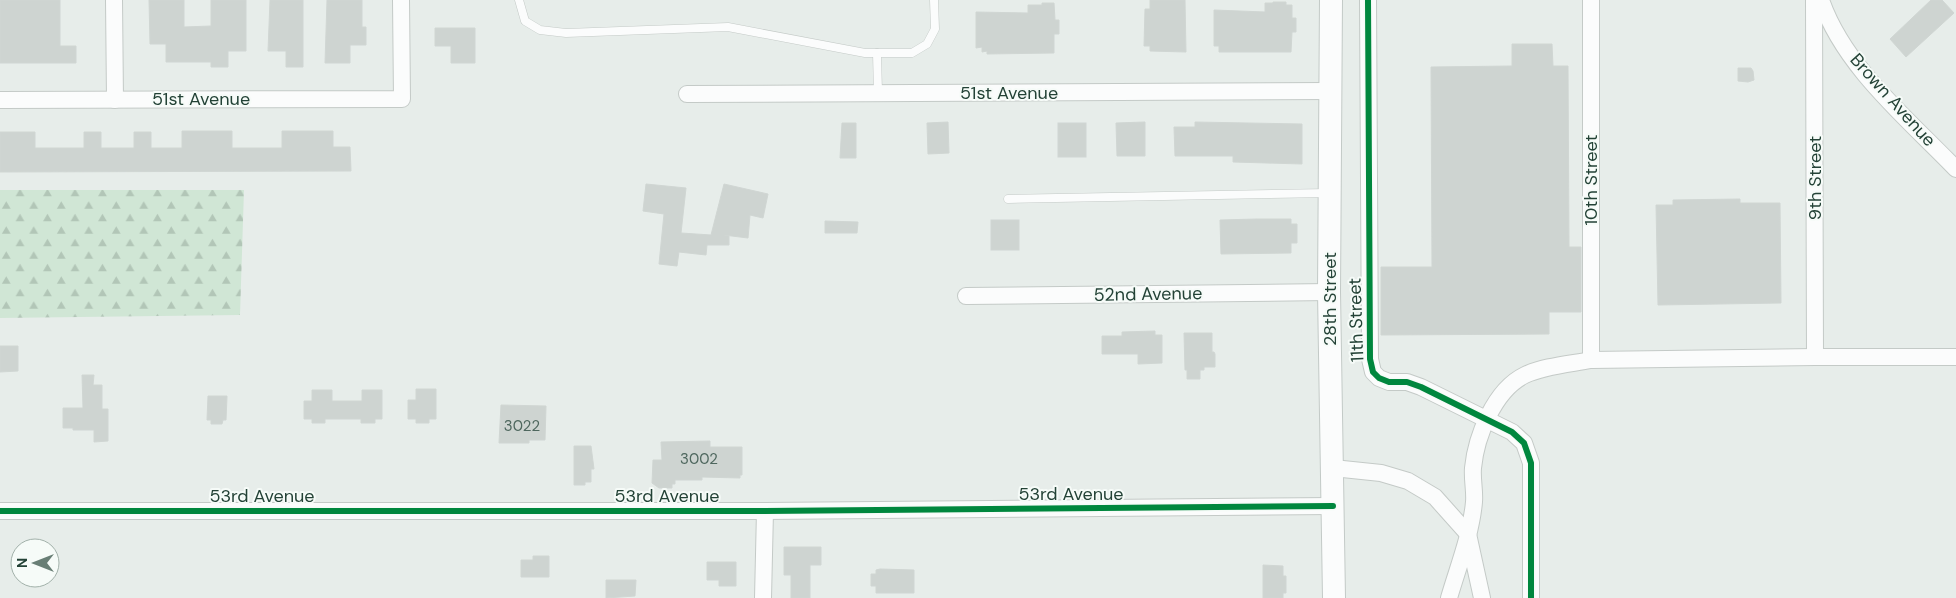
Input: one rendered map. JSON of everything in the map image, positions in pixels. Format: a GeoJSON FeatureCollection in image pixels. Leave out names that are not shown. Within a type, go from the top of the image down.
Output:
{"type":"FeatureCollection","features":[{"type":"Feature","properties":{"kind":"main road","name":"28th Street"},"geometry":{"type":"LineString","coordinates":[[1331,0],[1329,292],[1334,598]]}},
{"type":"Feature","properties":{"kind":"street"},"geometry":{"type":"LineString","coordinates":[[114,0],[115,100]]}},
{"type":"Feature","properties":{"kind":"street","name":"51st Avenue"},"geometry":{"type":"LineString","coordinates":[[0,100],[402,99],[401,0]]}},
{"type":"Feature","properties":{"kind":"street","name":"11th Street"},"geometry":{"type":"LineString","coordinates":[[1368,0],[1370,359],[1373,372],[1379,378],[1389,382],[1407,382],[1421,387],[1512,432],[1524,444],[1531,462],[1532,598]]}},
{"type":"Feature","properties":{"kind":"street","name":"10th Street"},"geometry":{"type":"LineString","coordinates":[[1591,0],[1591,360]]}},
{"type":"Feature","properties":{"kind":"street","name":"9th Street"},"geometry":{"type":"LineString","coordinates":[[1814,0],[1815,357]]}},
{"type":"Feature","properties":{"kind":"street","name":"Brown Avenue"},"geometry":{"type":"LineString","coordinates":[[1821,0],[1825,12],[1840,39],[1864,74],[1956,169]]}},
{"type":"Feature","properties":{"kind":"street","name":"51st Avenue"},"geometry":{"type":"LineString","coordinates":[[687,94],[1331,91]]}},
{"type":"Feature","properties":{"kind":"street","name":"52nd Avenue"},"geometry":{"type":"LineString","coordinates":[[966,296],[1329,292]]}},
{"type":"Feature","properties":{"kind":"street"},"geometry":{"type":"LineString","coordinates":[[1449,598],[1468,534],[1474,502],[1473,470],[1477,442],[1487,419],[1514,382],[1526,375],[1562,365],[1591,360],[1956,357]]}},
{"type":"Feature","properties":{"kind":"street"},"geometry":{"type":"LineString","coordinates":[[1333,468],[1381,473],[1408,481],[1435,497],[1468,534],[1482,598]]}},
{"type":"Feature","properties":{"kind":"street","name":"53rd Avenue"},"geometry":{"type":"LineString","coordinates":[[0,512],[765,511],[1333,506]]}},
{"type":"Feature","properties":{"kind":"street"},"geometry":{"type":"LineString","coordinates":[[763,598],[765,511]]}},
{"type":"Feature","properties":{"kind":"lane"},"geometry":{"type":"LineString","coordinates":[[520,0],[526,20],[540,30],[566,33],[728,27],[865,53],[912,53],[928,44],[935,29],[934,0]]}},
{"type":"Feature","properties":{"kind":"lane"},"geometry":{"type":"LineString","coordinates":[[877,53],[878,93]]}},
{"type":"Feature","properties":{"kind":"lane"},"geometry":{"type":"LineString","coordinates":[[1008,199],[1330,193]]}},
{"type":"Feature","properties":{"kind":"green space"},"geometry":{"type":"Polygon","coordinates":[[[0,190],[244,190],[240,315],[0,318],[0,190]]]}},
{"type":"Feature","properties":{"kind":"building"},"geometry":{"type":"Polygon","coordinates":[[[0,0],[60,0],[60,46],[76,46],[76,63],[0,63],[0,0]]]}},
{"type":"Feature","properties":{"kind":"building"},"geometry":{"type":"Polygon","coordinates":[[[149,0],[184,0],[184,27],[211,26],[211,0],[246,0],[246,51],[228,51],[228,67],[211,67],[211,62],[166,62],[166,44],[150,44],[149,0]]]}},
{"type":"Feature","properties":{"kind":"building"},"geometry":{"type":"Polygon","coordinates":[[[270,0],[303,0],[303,67],[286,67],[286,51],[268,51],[270,0]]]}},
{"type":"Feature","properties":{"kind":"building"},"geometry":{"type":"Polygon","coordinates":[[[327,0],[362,0],[362,27],[366,27],[366,45],[350,45],[350,63],[325,63],[327,0]]]}},
{"type":"Feature","properties":{"kind":"building"},"geometry":{"type":"Polygon","coordinates":[[[1150,0],[1185,0],[1186,52],[1150,51],[1150,46],[1144,46],[1145,9],[1150,9],[1150,0]]]}},
{"type":"Feature","properties":{"kind":"building"},"geometry":{"type":"Polygon","coordinates":[[[1931,0],[1942,0],[1954,13],[1906,57],[1890,39],[1931,0]]]}},
{"type":"Feature","properties":{"kind":"building"},"geometry":{"type":"Polygon","coordinates":[[[1286,2],[1286,5],[1292,5],[1292,18],[1296,18],[1296,32],[1292,32],[1291,52],[1219,52],[1219,46],[1214,46],[1214,10],[1265,12],[1265,3],[1286,2]]]}},
{"type":"Feature","properties":{"kind":"building"},"geometry":{"type":"Polygon","coordinates":[[[1042,3],[1054,3],[1055,20],[1059,20],[1059,34],[1054,34],[1054,53],[987,54],[987,51],[982,52],[982,47],[976,48],[976,12],[1028,13],[1028,5],[1042,5],[1042,3]]]}},
{"type":"Feature","properties":{"kind":"building"},"geometry":{"type":"Polygon","coordinates":[[[435,28],[475,28],[475,63],[451,63],[451,46],[435,46],[435,28]]]}},
{"type":"Feature","properties":{"kind":"building"},"geometry":{"type":"Polygon","coordinates":[[[1512,44],[1552,44],[1553,66],[1568,66],[1569,247],[1581,247],[1581,312],[1549,312],[1549,334],[1381,335],[1381,267],[1432,267],[1431,67],[1512,66],[1512,44]]]}},
{"type":"Feature","properties":{"kind":"building"},"geometry":{"type":"Polygon","coordinates":[[[1738,68],[1751,68],[1754,80],[1748,82],[1738,81],[1738,68]]]}},
{"type":"Feature","properties":{"kind":"building"},"geometry":{"type":"Polygon","coordinates":[[[948,122],[949,153],[928,154],[927,123],[948,122]]]}},
{"type":"Feature","properties":{"kind":"building"},"geometry":{"type":"Polygon","coordinates":[[[1145,122],[1145,156],[1117,156],[1116,123],[1145,122]]]}},
{"type":"Feature","properties":{"kind":"building"},"geometry":{"type":"Polygon","coordinates":[[[1195,122],[1302,124],[1302,164],[1233,162],[1233,156],[1175,156],[1174,127],[1195,127],[1195,122]]]}},
{"type":"Feature","properties":{"kind":"building"},"geometry":{"type":"Polygon","coordinates":[[[842,123],[856,123],[856,158],[840,158],[842,123]]]}},
{"type":"Feature","properties":{"kind":"building"},"geometry":{"type":"Polygon","coordinates":[[[1058,123],[1086,123],[1086,157],[1058,157],[1058,123]]]}},
{"type":"Feature","properties":{"kind":"building"},"geometry":{"type":"Polygon","coordinates":[[[182,131],[232,131],[232,148],[282,148],[282,131],[333,131],[333,147],[350,147],[351,171],[0,172],[0,132],[35,132],[35,148],[84,148],[84,132],[101,132],[101,148],[134,148],[134,132],[151,132],[151,148],[182,148],[182,131]]]}},
{"type":"Feature","properties":{"kind":"building"},"geometry":{"type":"Polygon","coordinates":[[[646,184],[686,188],[681,233],[711,235],[724,184],[768,194],[763,218],[750,215],[748,238],[724,235],[729,236],[729,245],[707,245],[706,255],[679,252],[677,266],[659,264],[664,214],[643,211],[646,184]]]}},
{"type":"Feature","properties":{"kind":"building"},"geometry":{"type":"Polygon","coordinates":[[[1740,199],[1740,203],[1780,203],[1781,303],[1658,305],[1656,205],[1673,205],[1673,200],[1740,199]]]}},
{"type":"Feature","properties":{"kind":"building"},"geometry":{"type":"Polygon","coordinates":[[[1291,219],[1291,224],[1297,224],[1297,243],[1291,243],[1291,253],[1221,254],[1220,220],[1291,219]]]}},
{"type":"Feature","properties":{"kind":"building"},"geometry":{"type":"Polygon","coordinates":[[[991,220],[1019,220],[1019,250],[991,250],[991,220]]]}},
{"type":"Feature","properties":{"kind":"building"},"geometry":{"type":"Polygon","coordinates":[[[825,221],[858,222],[857,233],[825,233],[825,221]]]}},
{"type":"Feature","properties":{"kind":"building"},"geometry":{"type":"Polygon","coordinates":[[[1155,331],[1155,335],[1162,335],[1162,363],[1138,364],[1138,354],[1102,354],[1102,336],[1122,336],[1122,332],[1155,331]]]}},
{"type":"Feature","properties":{"kind":"building"},"geometry":{"type":"Polygon","coordinates":[[[1184,333],[1212,333],[1212,352],[1215,354],[1215,367],[1204,367],[1204,370],[1200,370],[1200,379],[1187,379],[1184,333]]]}},
{"type":"Feature","properties":{"kind":"building"},"geometry":{"type":"Polygon","coordinates":[[[0,346],[18,346],[18,371],[0,372],[0,346]]]}},
{"type":"Feature","properties":{"kind":"building"},"geometry":{"type":"Polygon","coordinates":[[[82,375],[94,375],[93,385],[102,385],[102,409],[108,409],[108,441],[94,442],[94,430],[63,428],[63,408],[83,408],[82,375]]]}},
{"type":"Feature","properties":{"kind":"building"},"geometry":{"type":"Polygon","coordinates":[[[416,389],[436,389],[436,419],[429,419],[429,423],[416,423],[416,419],[408,419],[408,400],[416,400],[416,389]]]}},
{"type":"Feature","properties":{"kind":"building"},"geometry":{"type":"Polygon","coordinates":[[[312,390],[332,390],[332,401],[362,401],[362,390],[382,390],[382,419],[375,419],[375,423],[361,423],[361,419],[325,419],[325,423],[312,423],[312,419],[304,419],[304,401],[312,401],[312,390]]]}},
{"type":"Feature","properties":{"kind":"building"},"geometry":{"type":"Polygon","coordinates":[[[208,396],[227,396],[226,420],[223,420],[222,424],[211,424],[211,420],[207,420],[208,396]]]}},
{"type":"Feature","properties":{"kind":"building"},"geometry":{"type":"Polygon","coordinates":[[[501,405],[546,406],[545,440],[529,440],[529,443],[499,443],[501,405]]]}},
{"type":"Feature","properties":{"kind":"building"},"geometry":{"type":"Polygon","coordinates":[[[710,441],[710,447],[742,447],[742,475],[740,475],[740,478],[702,477],[702,480],[675,480],[672,488],[659,488],[652,483],[653,460],[662,460],[661,442],[710,441]]]}},
{"type":"Feature","properties":{"kind":"building"},"geometry":{"type":"Polygon","coordinates":[[[574,446],[591,446],[594,469],[591,469],[591,482],[585,482],[585,485],[574,485],[574,446]]]}},
{"type":"Feature","properties":{"kind":"building"},"geometry":{"type":"Polygon","coordinates":[[[784,547],[821,547],[821,565],[810,565],[810,598],[791,598],[791,575],[784,575],[784,547]]]}},
{"type":"Feature","properties":{"kind":"building"},"geometry":{"type":"Polygon","coordinates":[[[533,556],[549,556],[549,577],[521,577],[521,560],[533,560],[533,556]]]}},
{"type":"Feature","properties":{"kind":"building"},"geometry":{"type":"Polygon","coordinates":[[[707,562],[736,562],[736,586],[719,586],[719,580],[707,580],[707,562]]]}},
{"type":"Feature","properties":{"kind":"building"},"geometry":{"type":"Polygon","coordinates":[[[1263,565],[1283,566],[1283,576],[1286,576],[1286,593],[1283,593],[1283,598],[1263,598],[1263,565]]]}},
{"type":"Feature","properties":{"kind":"building"},"geometry":{"type":"Polygon","coordinates":[[[876,570],[914,570],[914,593],[876,593],[876,586],[871,586],[871,574],[876,574],[876,570]]]}},
{"type":"Feature","properties":{"kind":"building"},"geometry":{"type":"Polygon","coordinates":[[[606,580],[636,580],[635,596],[606,598],[606,580]]]}},
{"type":"Feature","properties":{"kind":"cycle path"},"geometry":{"type":"LineString","coordinates":[[1368,0],[1370,359],[1373,372],[1379,378],[1389,382],[1407,382],[1421,387],[1512,432],[1524,443],[1531,463],[1531,598]]}},
{"type":"Feature","properties":{"kind":"cycle path"},"geometry":{"type":"LineString","coordinates":[[0,511],[765,511],[1333,506]]}}]}
